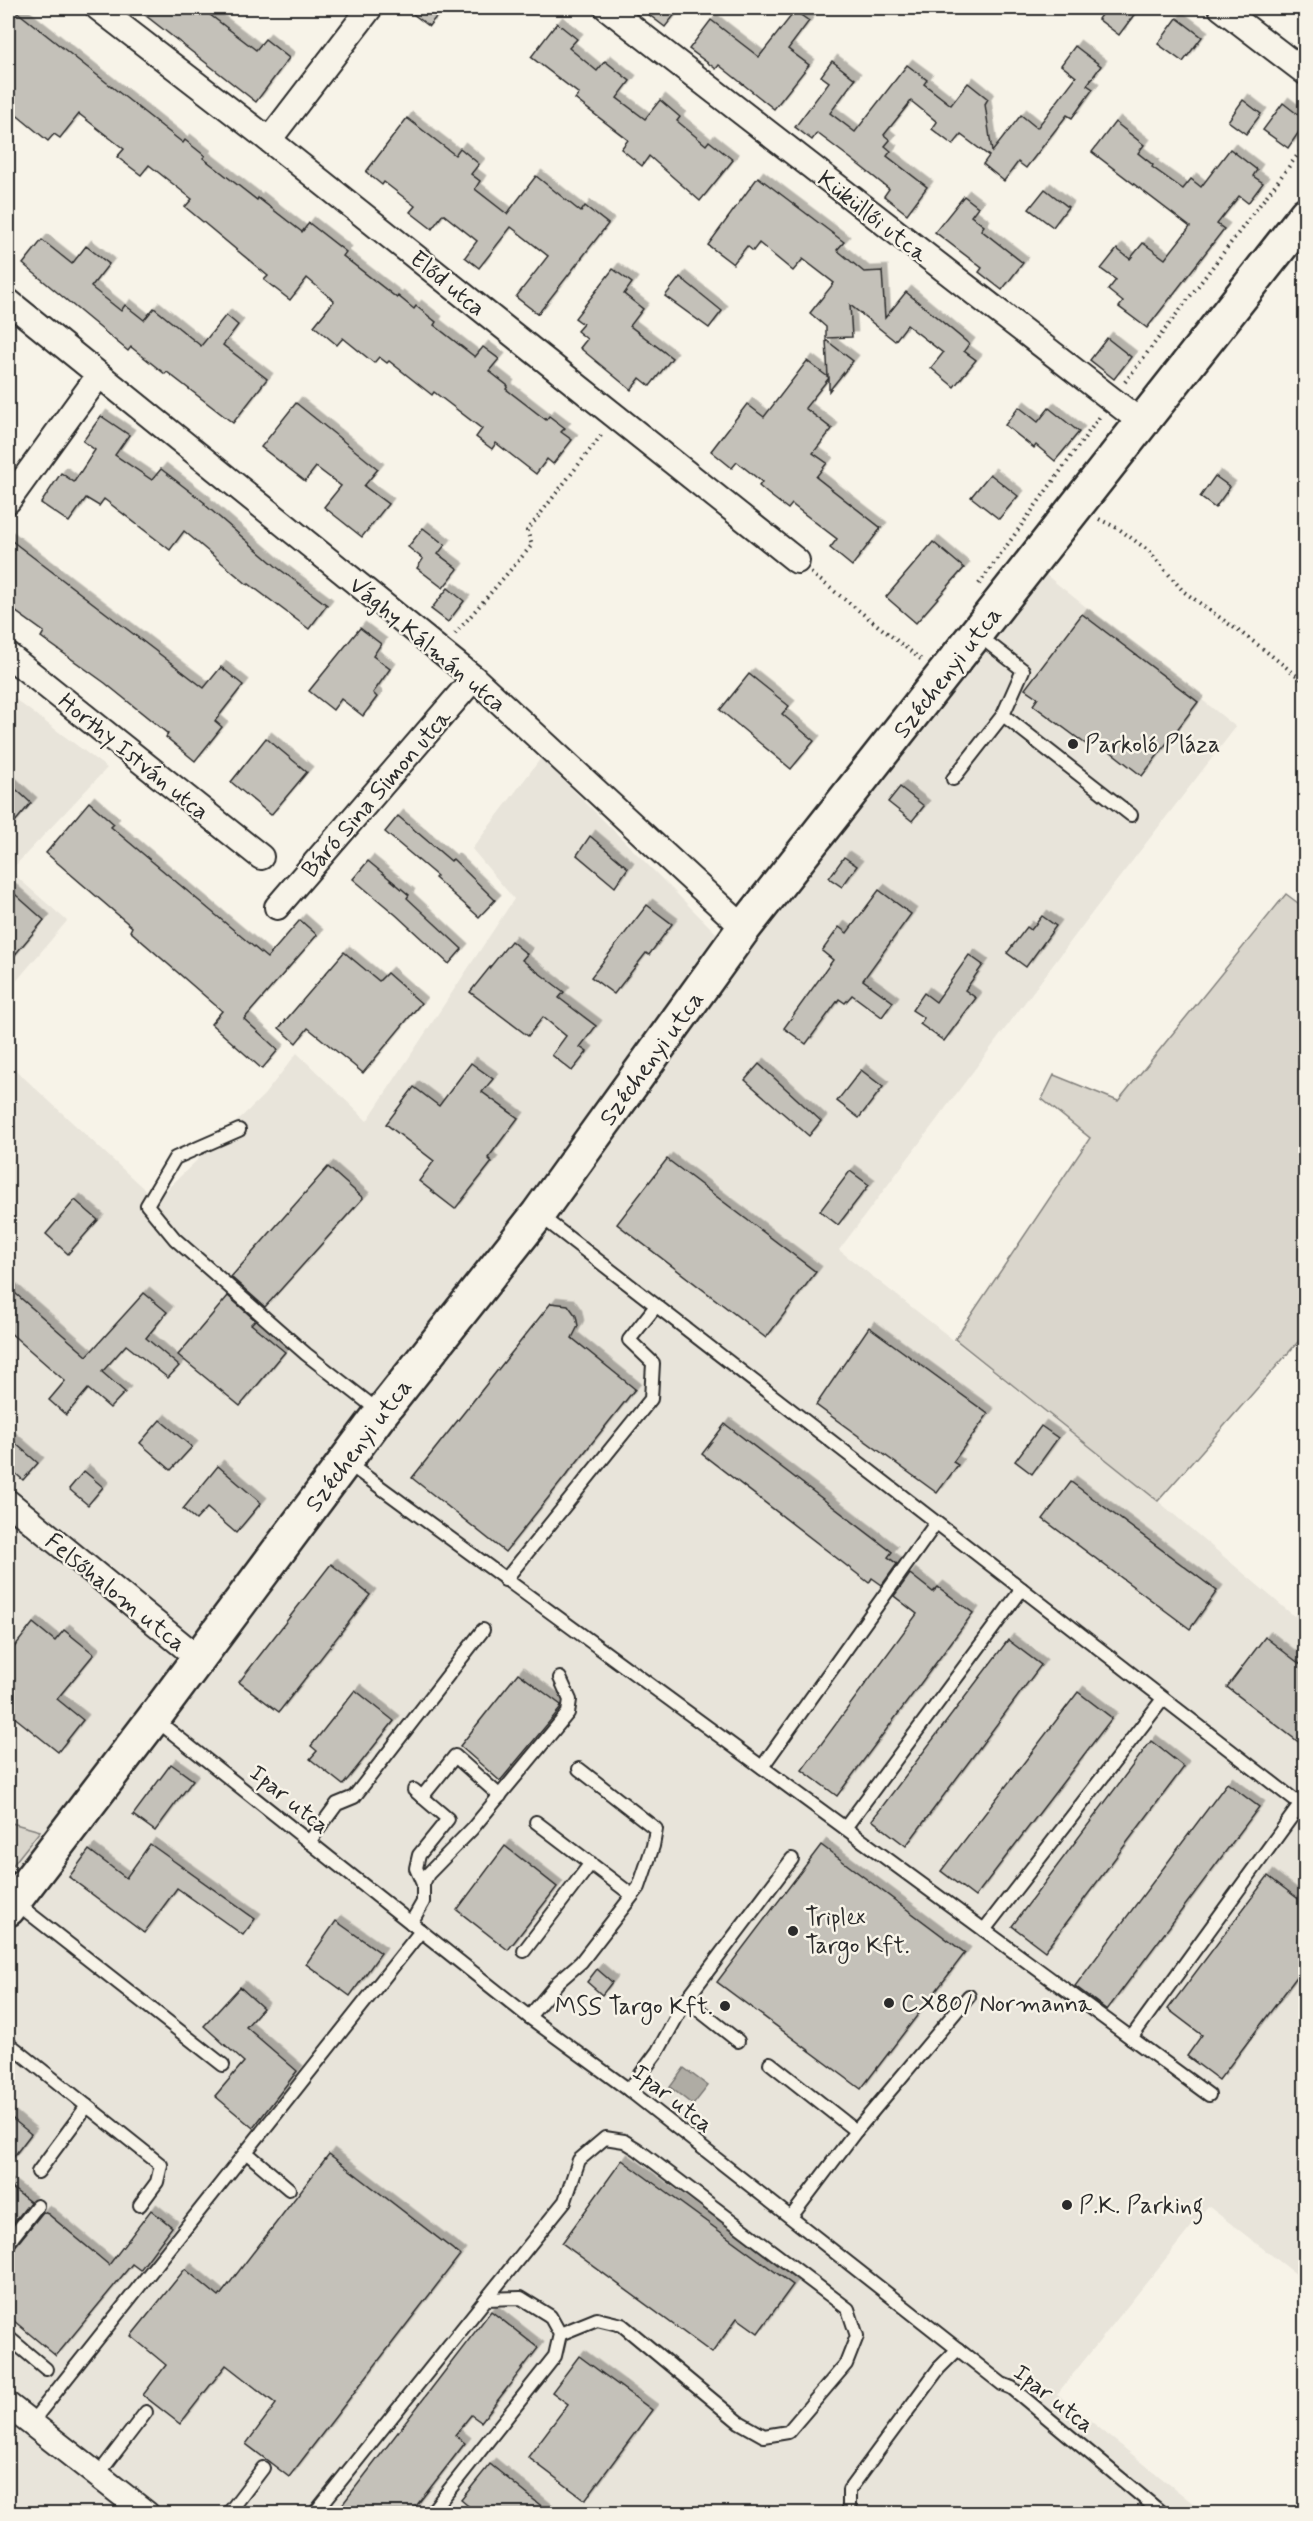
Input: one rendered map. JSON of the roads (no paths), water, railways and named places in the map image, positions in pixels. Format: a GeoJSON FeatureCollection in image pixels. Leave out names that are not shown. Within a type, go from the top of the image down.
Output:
{"type":"FeatureCollection","features":[{"type":"Feature","properties":{"kind":"street","name":"Előd utca"},"geometry":{"type":"LineString","coordinates":[[98,8],[269,140],[796,561]]}},
{"type":"Feature","properties":{"kind":"street"},"geometry":{"type":"LineString","coordinates":[[269,140],[370,8]]}},
{"type":"Feature","properties":{"kind":"street","name":"Küküllői utca"},"geometry":{"type":"LineString","coordinates":[[607,8],[1141,422]]}},
{"type":"Feature","properties":{"kind":"street"},"geometry":{"type":"LineString","coordinates":[[1221,8],[1305,73]]}},
{"type":"Feature","properties":{"kind":"street","name":"Széchenyi utca"},"geometry":{"type":"LineString","coordinates":[[11,1905],[154,1718],[381,1413],[538,1214],[744,928],[1305,214]]}},
{"type":"Feature","properties":{"kind":"street","name":"Vághy Kálmán utca"},"geometry":{"type":"LineString","coordinates":[[8,301],[474,678],[744,928]]}},
{"type":"Feature","properties":{"kind":"street"},"geometry":{"type":"LineString","coordinates":[[8,501],[99,375]]}},
{"type":"Feature","properties":{"kind":"street","name":"Horthy István utca"},"geometry":{"type":"LineString","coordinates":[[8,655],[261,857]]}},
{"type":"Feature","properties":{"kind":"street","name":"Báró Sina Simon utca"},"geometry":{"type":"LineString","coordinates":[[277,907],[474,678]]}},
{"type":"Feature","properties":{"kind":"street","name":"Felsőhalom utca"},"geometry":{"type":"LineString","coordinates":[[8,1502],[198,1658]]}},
{"type":"Feature","properties":{"kind":"street"},"geometry":{"type":"LineString","coordinates":[[8,2405],[97,2476],[135,2510]]}},
{"type":"Feature","properties":{"kind":"lane"},"geometry":{"type":"LineString","coordinates":[[953,778],[1003,715],[1023,670],[977,634]]}},
{"type":"Feature","properties":{"kind":"lane"},"geometry":{"type":"LineString","coordinates":[[1003,715],[1131,815]]}},
{"type":"Feature","properties":{"kind":"lane"},"geometry":{"type":"LineString","coordinates":[[238,1130],[175,1158],[147,1205],[183,1246],[306,1354],[381,1413]]}},
{"type":"Feature","properties":{"kind":"lane"},"geometry":{"type":"LineString","coordinates":[[538,1214],[1303,1807],[1131,2038]]}},
{"type":"Feature","properties":{"kind":"lane"},"geometry":{"type":"LineString","coordinates":[[505,1580],[651,1399],[653,1363],[629,1340],[656,1306]]}},
{"type":"Feature","properties":{"kind":"lane"},"geometry":{"type":"LineString","coordinates":[[345,1462],[1209,2095]]}},
{"type":"Feature","properties":{"kind":"lane"},"geometry":{"type":"LineString","coordinates":[[762,1767],[936,1523]]}},
{"type":"Feature","properties":{"kind":"lane"},"geometry":{"type":"LineString","coordinates":[[845,1828],[1022,1589]]}},
{"type":"Feature","properties":{"kind":"lane"},"geometry":{"type":"LineString","coordinates":[[309,1842],[337,1804],[354,1797],[483,1630]]}},
{"type":"Feature","properties":{"kind":"lane"},"geometry":{"type":"LineString","coordinates":[[423,1884],[428,1874],[472,1829],[568,1713],[570,1700],[560,1678]]}},
{"type":"Feature","properties":{"kind":"lane"},"geometry":{"type":"LineString","coordinates":[[984,1930],[1163,1698]]}},
{"type":"Feature","properties":{"kind":"lane","name":"Ipar utca"},"geometry":{"type":"LineString","coordinates":[[154,1718],[528,2017],[629,2090],[1002,2384],[1012,2388],[1163,2514]]}},
{"type":"Feature","properties":{"kind":"lane"},"geometry":{"type":"LineString","coordinates":[[31,2423],[247,2153],[416,1927],[423,1902],[423,1884],[416,1868],[418,1855],[448,1819],[418,1793],[455,1756],[500,1796]]}},
{"type":"Feature","properties":{"kind":"lane"},"geometry":{"type":"LineString","coordinates":[[528,2017],[558,1982],[581,1962],[639,1887],[653,1846],[656,1829],[579,1769]]}},
{"type":"Feature","properties":{"kind":"lane"},"geometry":{"type":"LineString","coordinates":[[536,1822],[632,1895]]}},
{"type":"Feature","properties":{"kind":"lane"},"geometry":{"type":"LineString","coordinates":[[629,2090],[658,2051],[686,2000],[792,1859]]}},
{"type":"Feature","properties":{"kind":"lane"},"geometry":{"type":"LineString","coordinates":[[524,1952],[591,1863]]}},
{"type":"Feature","properties":{"kind":"lane"},"geometry":{"type":"LineString","coordinates":[[11,1905],[223,2065]]}},
{"type":"Feature","properties":{"kind":"lane"},"geometry":{"type":"LineString","coordinates":[[791,2217],[856,2131],[969,1996]]}},
{"type":"Feature","properties":{"kind":"lane"},"geometry":{"type":"LineString","coordinates":[[686,2000],[738,2041]]}},
{"type":"Feature","properties":{"kind":"lane"},"geometry":{"type":"LineString","coordinates":[[8,2043],[161,2165],[157,2182],[140,2205]]}},
{"type":"Feature","properties":{"kind":"lane"},"geometry":{"type":"LineString","coordinates":[[770,2063],[856,2131]]}},
{"type":"Feature","properties":{"kind":"lane"},"geometry":{"type":"LineString","coordinates":[[38,2172],[87,2106]]}},
{"type":"Feature","properties":{"kind":"lane"},"geometry":{"type":"LineString","coordinates":[[314,2514],[565,2201],[579,2160],[605,2138],[624,2141],[637,2149],[848,2309],[857,2336],[846,2364],[788,2432],[764,2436],[739,2422],[622,2325],[597,2319],[560,2334]]}},
{"type":"Feature","properties":{"kind":"lane"},"geometry":{"type":"LineString","coordinates":[[247,2153],[289,2188]]}},
{"type":"Feature","properties":{"kind":"lane"},"geometry":{"type":"LineString","coordinates":[[8,2244],[37,2206]]}},
{"type":"Feature","properties":{"kind":"lane"},"geometry":{"type":"LineString","coordinates":[[430,2514],[555,2356],[560,2334],[550,2316],[521,2298],[486,2300]]}},
{"type":"Feature","properties":{"kind":"lane"},"geometry":{"type":"LineString","coordinates":[[8,2337],[46,2369]]}},
{"type":"Feature","properties":{"kind":"lane"},"geometry":{"type":"LineString","coordinates":[[849,2514],[849,2490],[939,2368],[958,2349]]}},
{"type":"Feature","properties":{"kind":"lane"},"geometry":{"type":"LineString","coordinates":[[97,2476],[146,2412]]}},
{"type":"Feature","properties":{"kind":"lane"},"geometry":{"type":"LineString","coordinates":[[228,2514],[263,2468]]}},
{"type":"Feature","properties":{"kind":"place","name":"Parkoló Pláza"},"geometry":{"type":"Point","coordinates":[1073,744]}},
{"type":"Feature","properties":{"kind":"place","name":"Triplex Targo Kft."},"geometry":{"type":"Point","coordinates":[793,1931]}},
{"type":"Feature","properties":{"kind":"place","name":"CX80/ Normanna"},"geometry":{"type":"Point","coordinates":[889,2003]}},
{"type":"Feature","properties":{"kind":"place","name":"MSS Targo Kft."},"geometry":{"type":"Point","coordinates":[725,2006]}},
{"type":"Feature","properties":{"kind":"place","name":"P.K. Parking"},"geometry":{"type":"Point","coordinates":[1067,2205]}}]}
